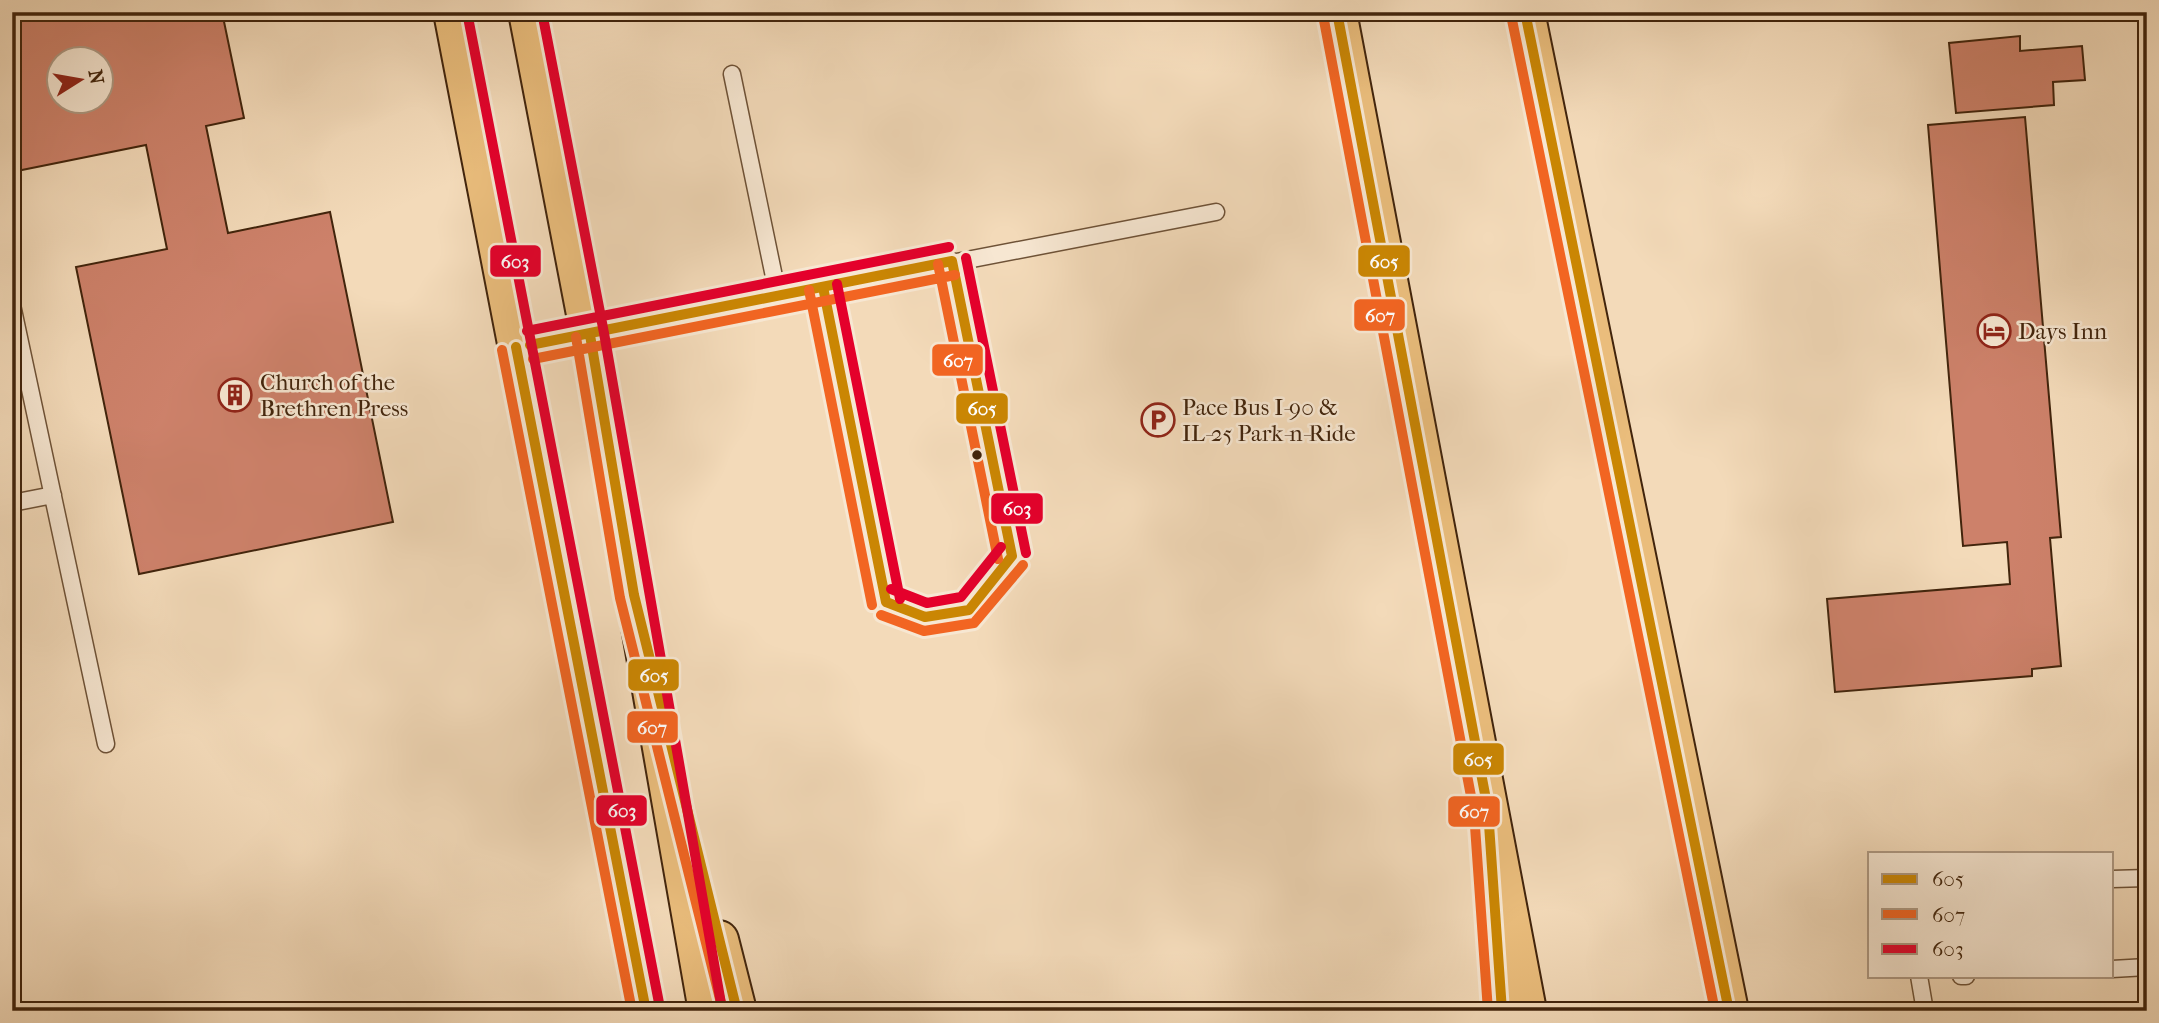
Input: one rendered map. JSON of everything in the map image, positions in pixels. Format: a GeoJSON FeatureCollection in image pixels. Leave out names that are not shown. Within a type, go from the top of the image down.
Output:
{"type":"FeatureCollection","features":[{"type":"Feature","properties":{"kind":"highway"},"geometry":{"type":"LineString","coordinates":[[453,12],[646,1011]]}},
{"type":"Feature","properties":{"kind":"highway"},"geometry":{"type":"LineString","coordinates":[[528,12],[590,335],[708,1011]]}},
{"type":"Feature","properties":{"kind":"highway"},"geometry":{"type":"LineString","coordinates":[[1337,12],[1527,1011]]}},
{"type":"Feature","properties":{"kind":"highway"},"geometry":{"type":"LineString","coordinates":[[1525,12],[1729,1011]]}},
{"type":"Feature","properties":{"kind":"highway"},"geometry":{"type":"LineString","coordinates":[[634,595],[737,1011]]}},
{"type":"Feature","properties":{"kind":"highway"},"geometry":{"type":"LineString","coordinates":[[1488,810],[1503,1011]]}},
{"type":"Feature","properties":{"kind":"lane"},"geometry":{"type":"LineString","coordinates":[[732,74],[778,296]]}},
{"type":"Feature","properties":{"kind":"lane"},"geometry":{"type":"LineString","coordinates":[[516,347],[590,335],[952,261],[1216,212]]}},
{"type":"Feature","properties":{"kind":"lane"},"geometry":{"type":"LineString","coordinates":[[823,287],[886,602],[925,617],[969,610],[1012,556],[952,261]]}},
{"type":"Feature","properties":{"kind":"lane"},"geometry":{"type":"LineString","coordinates":[[12,305],[106,744]]}},
{"type":"Feature","properties":{"kind":"lane"},"geometry":{"type":"LineString","coordinates":[[12,503],[53,495]]}},
{"type":"Feature","properties":{"kind":"lane"},"geometry":{"type":"LineString","coordinates":[[2114,879],[2147,878]]}},
{"type":"Feature","properties":{"kind":"lane"},"geometry":{"type":"LineString","coordinates":[[2114,969],[2147,967]]}},
{"type":"Feature","properties":{"kind":"lane"},"geometry":{"type":"LineString","coordinates":[[1919,978],[1925,1011]]}},
{"type":"Feature","properties":{"kind":"building","name":"Church of the Brethren Press"},"geometry":{"type":"Polygon","coordinates":[[[12,12],[222,12],[244,118],[206,126],[228,233],[330,212],[393,522],[139,574],[76,267],[167,249],[146,145],[12,172],[12,12]]]}},
{"type":"Feature","properties":{"kind":"building"},"geometry":{"type":"Polygon","coordinates":[[[2020,36],[2020,51],[2082,46],[2085,80],[2053,82],[2054,105],[1956,113],[1949,43],[2020,36]]]}},
{"type":"Feature","properties":{"kind":"building","name":"Days Inn"},"geometry":{"type":"Polygon","coordinates":[[[2025,117],[2061,537],[2050,538],[2061,666],[2032,669],[2032,676],[1835,692],[1827,599],[2010,584],[2007,542],[1963,546],[1928,125],[2025,117]]]}},
{"type":"Feature","properties":{"kind":"transit line","name":"603"},"geometry":{"type":"LineString","coordinates":[[467,12],[660,1008]]}},
{"type":"Feature","properties":{"kind":"transit line","name":"603"},"geometry":{"type":"LineString","coordinates":[[542,12],[604,333],[722,1009]]}},
{"type":"Feature","properties":{"kind":"transit line","name":"605"},"geometry":{"type":"LineString","coordinates":[[1337,12],[1488,810],[1502,1011]]}},
{"type":"Feature","properties":{"kind":"transit line","name":"605"},"geometry":{"type":"LineString","coordinates":[[1525,12],[1729,1011]]}},
{"type":"Feature","properties":{"kind":"transit line","name":"607"},"geometry":{"type":"LineString","coordinates":[[1323,15],[1474,812],[1488,1011]]}},
{"type":"Feature","properties":{"kind":"transit line","name":"607"},"geometry":{"type":"LineString","coordinates":[[1511,15],[1715,1011]]}},
{"type":"Feature","properties":{"kind":"transit line","name":"603"},"geometry":{"type":"LineString","coordinates":[[527,331],[949,247]]}},
{"type":"Feature","properties":{"kind":"transit line","name":"603"},"geometry":{"type":"LineString","coordinates":[[966,258],[1026,553]]}},
{"type":"Feature","properties":{"kind":"transit line","name":"605"},"geometry":{"type":"LineString","coordinates":[[952,261],[1012,556]]}},
{"type":"Feature","properties":{"kind":"transit line","name":"605"},"geometry":{"type":"LineString","coordinates":[[530,345],[952,261]]}},
{"type":"Feature","properties":{"kind":"transit line","name":"607"},"geometry":{"type":"LineString","coordinates":[[938,264],[998,559]]}},
{"type":"Feature","properties":{"kind":"transit line","name":"607"},"geometry":{"type":"LineString","coordinates":[[533,359],[955,275]]}},
{"type":"Feature","properties":{"kind":"transit line","name":"603"},"geometry":{"type":"LineString","coordinates":[[837,284],[900,599]]}},
{"type":"Feature","properties":{"kind":"transit line","name":"605"},"geometry":{"type":"LineString","coordinates":[[823,287],[886,602]]}},
{"type":"Feature","properties":{"kind":"transit line","name":"607"},"geometry":{"type":"LineString","coordinates":[[809,290],[872,605]]}},
{"type":"Feature","properties":{"kind":"transit line","name":"605"},"geometry":{"type":"LineString","coordinates":[[590,335],[634,595],[737,1011]]}},
{"type":"Feature","properties":{"kind":"transit line","name":"607"},"geometry":{"type":"LineString","coordinates":[[576,337],[620,598],[723,1011]]}},
{"type":"Feature","properties":{"kind":"transit line","name":"605"},"geometry":{"type":"LineString","coordinates":[[516,347],[646,1011]]}},
{"type":"Feature","properties":{"kind":"transit line","name":"607"},"geometry":{"type":"LineString","coordinates":[[502,350],[632,1011]]}},
{"type":"Feature","properties":{"kind":"transit line","name":"603"},"geometry":{"type":"LineString","coordinates":[[891,589],[927,603],[961,597],[1001,547]]}},
{"type":"Feature","properties":{"kind":"transit line","name":"605"},"geometry":{"type":"LineString","coordinates":[[886,602],[925,617],[969,610],[1012,556]]}},
{"type":"Feature","properties":{"kind":"transit line","name":"607"},"geometry":{"type":"LineString","coordinates":[[881,615],[924,631],[974,623],[1023,565]]}},
{"type":"Feature","properties":{"kind":"place","name":"Days Inn"},"geometry":{"type":"Point","coordinates":[1994,331]}},
{"type":"Feature","properties":{"kind":"place","name":"Church of the Brethren Press"},"geometry":{"type":"Point","coordinates":[235,395]}},
{"type":"Feature","properties":{"kind":"place","name":"Pace Bus I-90 & IL-25 Park-n-Ride"},"geometry":{"type":"Point","coordinates":[1158,420]}}]}
